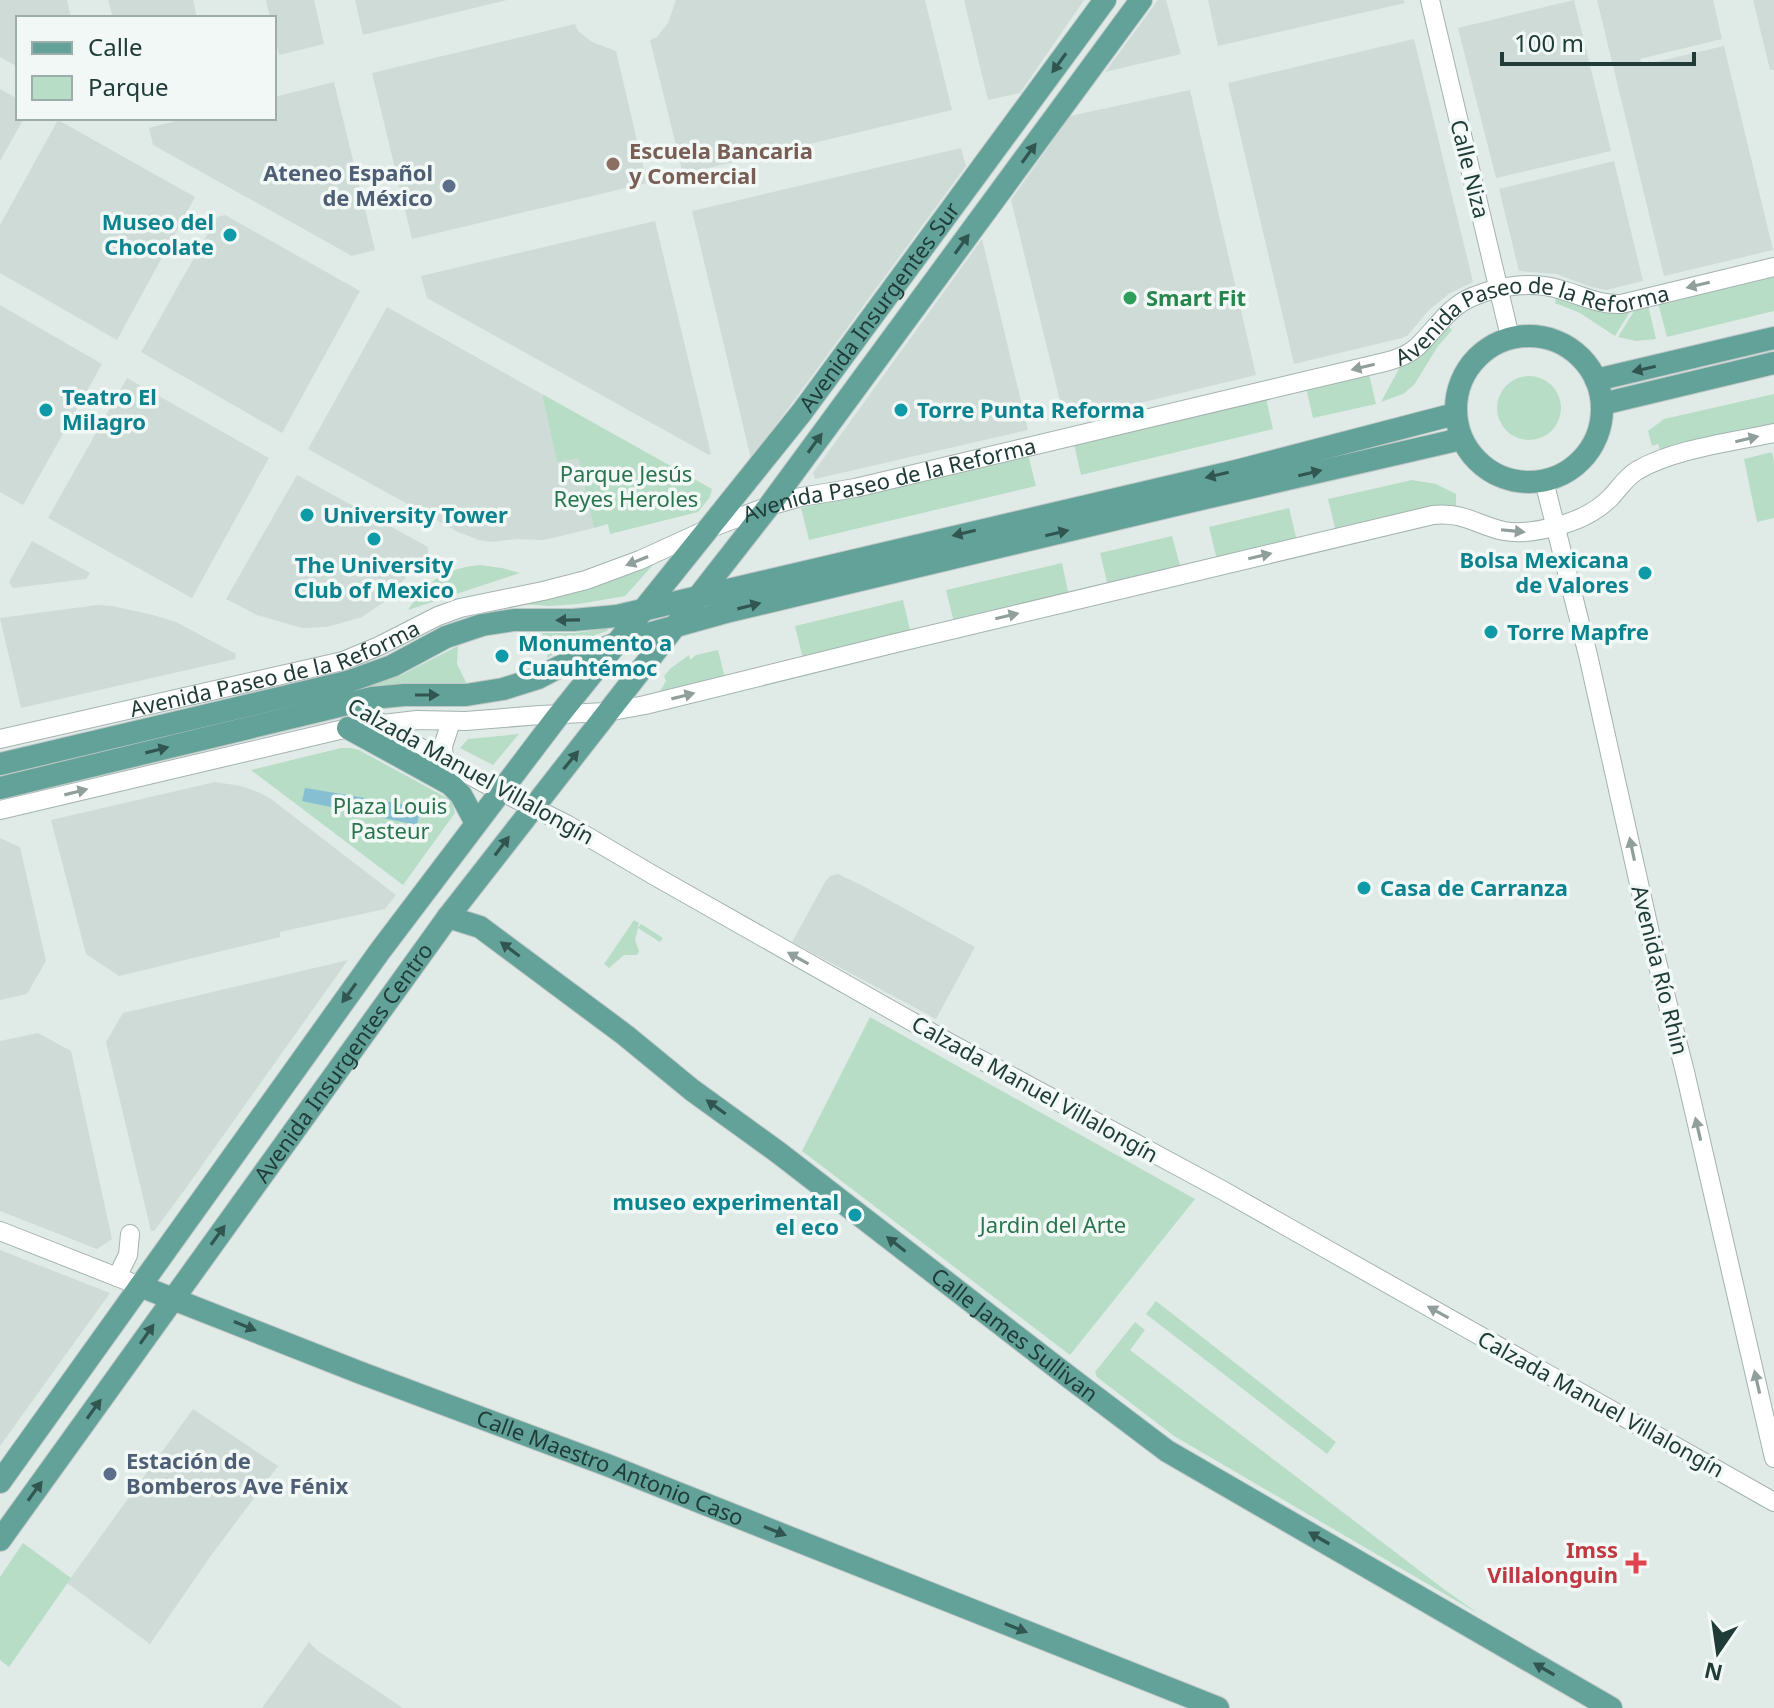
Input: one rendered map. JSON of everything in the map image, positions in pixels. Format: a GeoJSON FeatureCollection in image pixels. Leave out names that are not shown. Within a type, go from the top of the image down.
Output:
{"type":"FeatureCollection","features":[{"type":"Feature","properties":{"kind":"main road","name":"Avenida Insurgentes Sur"},"geometry":{"type":"LineString","coordinates":[[645,609],[809,402],[1105,0]]}},
{"type":"Feature","properties":{"kind":"main road","name":"Avenida Insurgentes Sur"},"geometry":{"type":"LineString","coordinates":[[699,595],[769,506],[1141,0]]}},
{"type":"Feature","properties":{"kind":"main road","name":"Avenida Paseo de la Reforma"},"geometry":{"type":"LineString","coordinates":[[1524,335],[1546,338],[1567,346],[1584,360],[1596,380],[1602,404],[1602,422],[1595,443],[1582,461],[1564,474],[1544,481],[1523,482],[1504,478],[1486,469],[1461,439],[1455,414],[1458,386],[1468,367],[1483,351],[1498,342],[1524,335]]}},
{"type":"Feature","properties":{"kind":"main road"},"geometry":{"type":"LineString","coordinates":[[1596,380],[1774,338]]}},
{"type":"Feature","properties":{"kind":"main road"},"geometry":{"type":"LineString","coordinates":[[1602,404],[1774,363]]}},
{"type":"Feature","properties":{"kind":"main road","name":"Avenida Paseo de la Reforma"},"geometry":{"type":"LineString","coordinates":[[0,764],[325,687],[392,666],[446,637],[482,625],[514,620],[617,616],[1236,471],[1455,414]]}},
{"type":"Feature","properties":{"kind":"main road","name":"Avenida Paseo de la Reforma"},"geometry":{"type":"LineString","coordinates":[[0,788],[350,703],[404,695],[466,695],[503,689],[538,678],[619,642],[730,611],[1461,439]]}},
{"type":"Feature","properties":{"kind":"main road","name":"Avenida Insurgentes Centro"},"geometry":{"type":"LineString","coordinates":[[0,1540],[448,917],[699,595]]}},
{"type":"Feature","properties":{"kind":"main road","name":"Avenida Insurgentes Centro"},"geometry":{"type":"LineString","coordinates":[[0,1482],[380,951],[500,791],[645,609]]}},
{"type":"Feature","properties":{"kind":"main road"},"geometry":{"type":"LineString","coordinates":[[348,728],[450,784],[461,795],[476,823]]}},
{"type":"Feature","properties":{"kind":"main road","name":"Calle James Sullivan"},"geometry":{"type":"LineString","coordinates":[[448,917],[480,927],[1167,1451],[1611,1708]]}},
{"type":"Feature","properties":{"kind":"main road","name":"Calle Maestro Antonio Caso"},"geometry":{"type":"LineString","coordinates":[[140,1286],[607,1465],[1218,1708]]}},
{"type":"Feature","properties":{"kind":"main road"},"geometry":{"type":"LineString","coordinates":[[39,1427],[66,1447]]}},
{"type":"Feature","properties":{"kind":"street","name":"Calle Niza"},"geometry":{"type":"LineString","coordinates":[[1430,0],[1510,337]]}},
{"type":"Feature","properties":{"kind":"street","name":"Avenida Paseo de la Reforma"},"geometry":{"type":"LineString","coordinates":[[0,739],[343,661],[420,623],[460,608],[543,591],[608,572],[708,529],[801,497],[869,485],[1403,357],[1417,348],[1453,308],[1472,297],[1499,289],[1538,285],[1608,305],[1621,304],[1774,267]]}},
{"type":"Feature","properties":{"kind":"street"},"geometry":{"type":"LineString","coordinates":[[0,810],[348,728],[417,720],[451,722],[607,712],[645,705],[1433,515],[1463,516],[1508,532],[1555,527],[1579,520],[1611,497],[1634,471],[1653,462],[1774,433]]}},
{"type":"Feature","properties":{"kind":"street","name":"Avenida Río Rhin"},"geometry":{"type":"LineString","coordinates":[[1544,481],[1588,655],[1652,942],[1774,1458]]}},
{"type":"Feature","properties":{"kind":"street","name":"Calzada Manuel Villalongín"},"geometry":{"type":"LineString","coordinates":[[298,672],[444,761],[533,806],[907,1019],[1222,1190],[1774,1502]]}},
{"type":"Feature","properties":{"kind":"street"},"geometry":{"type":"LineString","coordinates":[[444,761],[443,746],[451,722]]}},
{"type":"Feature","properties":{"kind":"street","name":"Calle Maestro Antonio Caso"},"geometry":{"type":"LineString","coordinates":[[0,1231],[140,1286]]}},
{"type":"Feature","properties":{"kind":"street"},"geometry":{"type":"LineString","coordinates":[[117,1277],[128,1255],[130,1234]]}},
{"type":"Feature","properties":{"kind":"shaded area"},"geometry":{"type":"Polygon","coordinates":[[[0,0],[67,0],[71,16],[16,16],[16,66],[0,57],[0,0]]]}},
{"type":"Feature","properties":{"kind":"shaded area"},"geometry":{"type":"Polygon","coordinates":[[[108,0],[193,0],[197,16],[112,16],[108,0]]]}},
{"type":"Feature","properties":{"kind":"shaded area"},"geometry":{"type":"Polygon","coordinates":[[[266,0],[314,0],[324,44],[279,55],[276,16],[270,16],[266,0]]]}},
{"type":"Feature","properties":{"kind":"shaded area"},"geometry":{"type":"Polygon","coordinates":[[[355,0],[507,0],[363,35],[355,0]]]}},
{"type":"Feature","properties":{"kind":"shaded area"},"geometry":{"type":"Polygon","coordinates":[[[676,0],[925,0],[952,110],[683,174],[650,40],[657,37],[668,23],[676,0]]]}},
{"type":"Feature","properties":{"kind":"shaded area"},"geometry":{"type":"Polygon","coordinates":[[[964,0],[1084,0],[1020,93],[988,100],[964,0]]]}},
{"type":"Feature","properties":{"kind":"shaded area"},"geometry":{"type":"Polygon","coordinates":[[[1158,0],[1166,0],[1181,54],[1105,72],[1158,0]]]}},
{"type":"Feature","properties":{"kind":"shaded area"},"geometry":{"type":"Polygon","coordinates":[[[1208,0],[1404,0],[1405,3],[1218,46],[1208,0]]]}},
{"type":"Feature","properties":{"kind":"shaded area"},"geometry":{"type":"Polygon","coordinates":[[[1574,0],[1611,151],[1496,178],[1458,28],[1574,0]]]}},
{"type":"Feature","properties":{"kind":"shaded area"},"geometry":{"type":"Polygon","coordinates":[[[1597,0],[1713,0],[1722,39],[1640,59],[1642,65],[1724,46],[1773,250],[1664,276],[1597,0]]]}},
{"type":"Feature","properties":{"kind":"shaded area"},"geometry":{"type":"Polygon","coordinates":[[[1753,0],[1774,0],[1774,70],[1770,70],[1753,0]]]}},
{"type":"Feature","properties":{"kind":"shaded area"},"geometry":{"type":"Polygon","coordinates":[[[575,24],[578,31],[592,42],[616,51],[647,183],[412,239],[372,73],[575,24]]]}},
{"type":"Feature","properties":{"kind":"shaded area"},"geometry":{"type":"Polygon","coordinates":[[[1414,39],[1473,282],[1450,293],[1429,310],[1407,336],[1294,364],[1228,83],[1414,39]]]}},
{"type":"Feature","properties":{"kind":"shaded area"},"geometry":{"type":"Polygon","coordinates":[[[334,82],[375,250],[352,256],[153,145],[149,128],[179,120],[276,120],[276,96],[334,82]]]}},
{"type":"Feature","properties":{"kind":"shaded area"},"geometry":{"type":"Polygon","coordinates":[[[0,89],[16,98],[16,120],[23,120],[0,161],[0,89]]]}},
{"type":"Feature","properties":{"kind":"shaded area"},"geometry":{"type":"Polygon","coordinates":[[[1190,90],[1256,375],[1065,421],[1011,200],[1070,116],[1190,90]]]}},
{"type":"Feature","properties":{"kind":"shaded area"},"geometry":{"type":"Polygon","coordinates":[[[58,120],[195,197],[117,340],[0,273],[0,225],[58,120]]]}},
{"type":"Feature","properties":{"kind":"shaded area"},"geometry":{"type":"Polygon","coordinates":[[[961,148],[966,166],[751,459],[692,211],[961,148]]]}},
{"type":"Feature","properties":{"kind":"shaded area"},"geometry":{"type":"Polygon","coordinates":[[[1614,161],[1643,281],[1606,290],[1556,274],[1519,271],[1499,189],[1614,161]]]}},
{"type":"Feature","properties":{"kind":"shaded area"},"geometry":{"type":"Polygon","coordinates":[[[225,215],[360,291],[282,433],[141,352],[217,217],[225,215]]]}},
{"type":"Feature","properties":{"kind":"shaded area"},"geometry":{"type":"Polygon","coordinates":[[[655,221],[709,455],[427,298],[421,276],[655,221]]]}},
{"type":"Feature","properties":{"kind":"shaded area"},"geometry":{"type":"Polygon","coordinates":[[[982,239],[1028,430],[815,479],[813,473],[982,239]]]}},
{"type":"Feature","properties":{"kind":"shaded area"},"geometry":{"type":"Polygon","coordinates":[[[0,305],[102,364],[23,505],[0,492],[0,305]]]}},
{"type":"Feature","properties":{"kind":"shaded area"},"geometry":{"type":"Polygon","coordinates":[[[387,307],[542,394],[557,461],[578,457],[594,528],[544,540],[479,540],[458,532],[308,449],[387,307]]]}},
{"type":"Feature","properties":{"kind":"shaded area"},"geometry":{"type":"Polygon","coordinates":[[[127,378],[269,458],[192,598],[48,518],[127,378]]]}},
{"type":"Feature","properties":{"kind":"shaded area"},"geometry":{"type":"Polygon","coordinates":[[[297,475],[428,547],[428,557],[412,570],[387,600],[362,617],[327,627],[302,628],[257,615],[226,599],[297,475]]]}},
{"type":"Feature","properties":{"kind":"shaded area"},"geometry":{"type":"Polygon","coordinates":[[[32,541],[90,573],[86,579],[13,588],[9,582],[32,541]]]}},
{"type":"Feature","properties":{"kind":"shaded area"},"geometry":{"type":"Polygon","coordinates":[[[97,605],[176,622],[236,654],[235,659],[21,708],[0,618],[97,605]]]}},
{"type":"Feature","properties":{"kind":"shaded area"},"geometry":{"type":"Polygon","coordinates":[[[215,782],[241,786],[271,799],[396,895],[385,909],[280,932],[280,937],[119,976],[86,954],[51,820],[215,782]]]}},
{"type":"Feature","properties":{"kind":"shaded area"},"geometry":{"type":"Polygon","coordinates":[[[0,838],[20,847],[46,961],[27,994],[0,1000],[0,838]]]}},
{"type":"Feature","properties":{"kind":"shaded area"},"geometry":{"type":"Polygon","coordinates":[[[838,874],[975,947],[936,1019],[792,942],[825,882],[830,876],[838,874]]]}},
{"type":"Feature","properties":{"kind":"shaded area"},"geometry":{"type":"Polygon","coordinates":[[[348,960],[181,1195],[151,1231],[106,1042],[123,1013],[348,960]]]}},
{"type":"Feature","properties":{"kind":"shaded area"},"geometry":{"type":"Polygon","coordinates":[[[38,1033],[71,1051],[112,1239],[97,1249],[0,1211],[0,1041],[38,1033]]]}},
{"type":"Feature","properties":{"kind":"shaded area"},"geometry":{"type":"Polygon","coordinates":[[[0,1250],[110,1293],[0,1446],[0,1250]]]}},
{"type":"Feature","properties":{"kind":"shaded area"},"geometry":{"type":"Polygon","coordinates":[[[193,1409],[278,1466],[150,1644],[67,1583],[193,1409]]]}},
{"type":"Feature","properties":{"kind":"shaded area"},"geometry":{"type":"Polygon","coordinates":[[[309,1642],[318,1651],[403,1708],[262,1708],[309,1642]]]}},
{"type":"Feature","properties":{"kind":"green space"},"geometry":{"type":"Polygon","coordinates":[[[1774,275],[1774,311],[1667,337],[1658,303],[1774,275]]]}},
{"type":"Feature","properties":{"kind":"green space"},"geometry":{"type":"Polygon","coordinates":[[[1556,296],[1601,311],[1631,310],[1615,336],[1580,313],[1555,303],[1556,296]]]}},
{"type":"Feature","properties":{"kind":"green space"},"geometry":{"type":"Polygon","coordinates":[[[1648,305],[1656,339],[1636,341],[1618,337],[1636,308],[1648,305]]]}},
{"type":"Feature","properties":{"kind":"green space"},"geometry":{"type":"Polygon","coordinates":[[[1448,325],[1452,330],[1438,346],[1414,385],[1403,394],[1381,402],[1401,365],[1448,325]]]}},
{"type":"Feature","properties":{"kind":"green space"},"geometry":{"type":"Polygon","coordinates":[[[1369,374],[1376,404],[1313,418],[1306,388],[1369,374]]]}},
{"type":"Feature","properties":{"kind":"green space"},"geometry":{"type":"Polygon","coordinates":[[[1523,376],[1535,376],[1552,385],[1559,396],[1559,420],[1552,431],[1535,440],[1523,440],[1511,435],[1502,426],[1497,414],[1497,402],[1502,390],[1511,381],[1523,376]]]}},
{"type":"Feature","properties":{"kind":"green space","name":"Parque Jesús Reyes Heroles"},"geometry":{"type":"Polygon","coordinates":[[[542,394],[712,489],[710,497],[698,512],[610,534],[608,524],[594,528],[578,458],[557,462],[542,394]]]}},
{"type":"Feature","properties":{"kind":"green space"},"geometry":{"type":"Polygon","coordinates":[[[1774,394],[1774,426],[1660,451],[1658,444],[1652,446],[1648,431],[1664,419],[1774,394]]]}},
{"type":"Feature","properties":{"kind":"green space"},"geometry":{"type":"Polygon","coordinates":[[[1266,398],[1273,429],[1081,475],[1074,444],[1266,398]]]}},
{"type":"Feature","properties":{"kind":"green space"},"geometry":{"type":"Polygon","coordinates":[[[1772,452],[1774,518],[1757,522],[1744,459],[1772,452]]]}},
{"type":"Feature","properties":{"kind":"green space"},"geometry":{"type":"Polygon","coordinates":[[[1028,454],[1036,486],[809,540],[801,508],[1028,454]]]}},
{"type":"Feature","properties":{"kind":"green space"},"geometry":{"type":"Polygon","coordinates":[[[1412,480],[1436,484],[1456,494],[1456,506],[1442,506],[1336,532],[1328,499],[1412,480]]]}},
{"type":"Feature","properties":{"kind":"green space"},"geometry":{"type":"Polygon","coordinates":[[[1289,508],[1297,541],[1217,560],[1209,527],[1289,508]]]}},
{"type":"Feature","properties":{"kind":"green space"},"geometry":{"type":"Polygon","coordinates":[[[1172,536],[1181,569],[1108,586],[1100,553],[1172,536]]]}},
{"type":"Feature","properties":{"kind":"green space"},"geometry":{"type":"Polygon","coordinates":[[[663,554],[625,596],[579,604],[522,604],[663,554]]]}},
{"type":"Feature","properties":{"kind":"green space"},"geometry":{"type":"Polygon","coordinates":[[[1062,563],[1069,596],[954,623],[946,590],[1062,563]]]}},
{"type":"Feature","properties":{"kind":"green space"},"geometry":{"type":"Polygon","coordinates":[[[480,565],[520,573],[408,610],[438,578],[480,565]]]}},
{"type":"Feature","properties":{"kind":"green space"},"geometry":{"type":"Polygon","coordinates":[[[903,600],[911,634],[803,659],[795,626],[903,600]]]}},
{"type":"Feature","properties":{"kind":"green space"},"geometry":{"type":"Polygon","coordinates":[[[609,628],[547,658],[548,649],[542,633],[575,633],[609,628]]]}},
{"type":"Feature","properties":{"kind":"green space"},"geometry":{"type":"Polygon","coordinates":[[[458,646],[457,664],[467,684],[393,684],[350,691],[401,675],[458,646]]]}},
{"type":"Feature","properties":{"kind":"green space"},"geometry":{"type":"Polygon","coordinates":[[[718,650],[725,678],[659,693],[666,681],[664,676],[671,668],[689,655],[690,660],[696,655],[718,650]]]}},
{"type":"Feature","properties":{"kind":"green space"},"geometry":{"type":"Polygon","coordinates":[[[519,734],[493,765],[460,748],[468,739],[519,734]]]}},
{"type":"Feature","properties":{"kind":"green space","name":"Plaza Louis Pasteur"},"geometry":{"type":"Polygon","coordinates":[[[341,748],[359,750],[452,802],[455,813],[403,885],[251,770],[341,748]]]}},
{"type":"Feature","properties":{"kind":"green space"},"geometry":{"type":"Polygon","coordinates":[[[634,920],[639,923],[637,928],[641,924],[663,938],[660,942],[638,928],[635,940],[639,951],[637,955],[624,955],[609,968],[604,964],[634,920]]]}},
{"type":"Feature","properties":{"kind":"green space","name":"Jardin del Arte"},"geometry":{"type":"Polygon","coordinates":[[[870,1017],[1195,1199],[1070,1355],[802,1151],[870,1017]]]}},
{"type":"Feature","properties":{"kind":"green space"},"geometry":{"type":"Polygon","coordinates":[[[1156,1301],[1336,1442],[1327,1454],[1146,1314],[1156,1301]]]}},
{"type":"Feature","properties":{"kind":"green space"},"geometry":{"type":"Polygon","coordinates":[[[1135,1322],[1145,1330],[1130,1350],[1479,1614],[1174,1436],[1097,1377],[1095,1372],[1135,1322]]]}},
{"type":"Feature","properties":{"kind":"green space"},"geometry":{"type":"Polygon","coordinates":[[[23,1543],[71,1578],[9,1667],[0,1660],[0,1577],[23,1543]]]}},
{"type":"Feature","properties":{"kind":"water"},"geometry":{"type":"Polygon","coordinates":[[[305,788],[420,807],[417,825],[302,801],[305,788]]]}},
{"type":"Feature","properties":{"kind":"place","name":"Escuela Bancaria y Comercial"},"geometry":{"type":"Point","coordinates":[613,164]}},
{"type":"Feature","properties":{"kind":"place","name":"Ateneo Español de México"},"geometry":{"type":"Point","coordinates":[449,186]}},
{"type":"Feature","properties":{"kind":"place","name":"Museo del Chocolate"},"geometry":{"type":"Point","coordinates":[230,235]}},
{"type":"Feature","properties":{"kind":"place","name":"Smart Fit"},"geometry":{"type":"Point","coordinates":[1130,298]}},
{"type":"Feature","properties":{"kind":"place","name":"Teatro El Milagro"},"geometry":{"type":"Point","coordinates":[46,410]}},
{"type":"Feature","properties":{"kind":"place","name":"Torre Punta Reforma"},"geometry":{"type":"Point","coordinates":[901,410]}},
{"type":"Feature","properties":{"kind":"place","name":"University Tower"},"geometry":{"type":"Point","coordinates":[307,515]}},
{"type":"Feature","properties":{"kind":"place","name":"The University Club of Mexico"},"geometry":{"type":"Point","coordinates":[374,539]}},
{"type":"Feature","properties":{"kind":"place","name":"Bolsa Mexicana de Valores"},"geometry":{"type":"Point","coordinates":[1645,573]}},
{"type":"Feature","properties":{"kind":"place","name":"Torre Mapfre"},"geometry":{"type":"Point","coordinates":[1491,632]}},
{"type":"Feature","properties":{"kind":"place","name":"Monumento a Cuauhtémoc"},"geometry":{"type":"Point","coordinates":[502,656]}},
{"type":"Feature","properties":{"kind":"place","name":"Casa de Carranza"},"geometry":{"type":"Point","coordinates":[1364,888]}},
{"type":"Feature","properties":{"kind":"place","name":"museo experimental el eco"},"geometry":{"type":"Point","coordinates":[855,1215]}},
{"type":"Feature","properties":{"kind":"place","name":"Estación de Bomberos Ave Fénix"},"geometry":{"type":"Point","coordinates":[110,1474]}},
{"type":"Feature","properties":{"kind":"place","name":"Imss Villalonguin"},"geometry":{"type":"Point","coordinates":[1636,1563]}}]}
